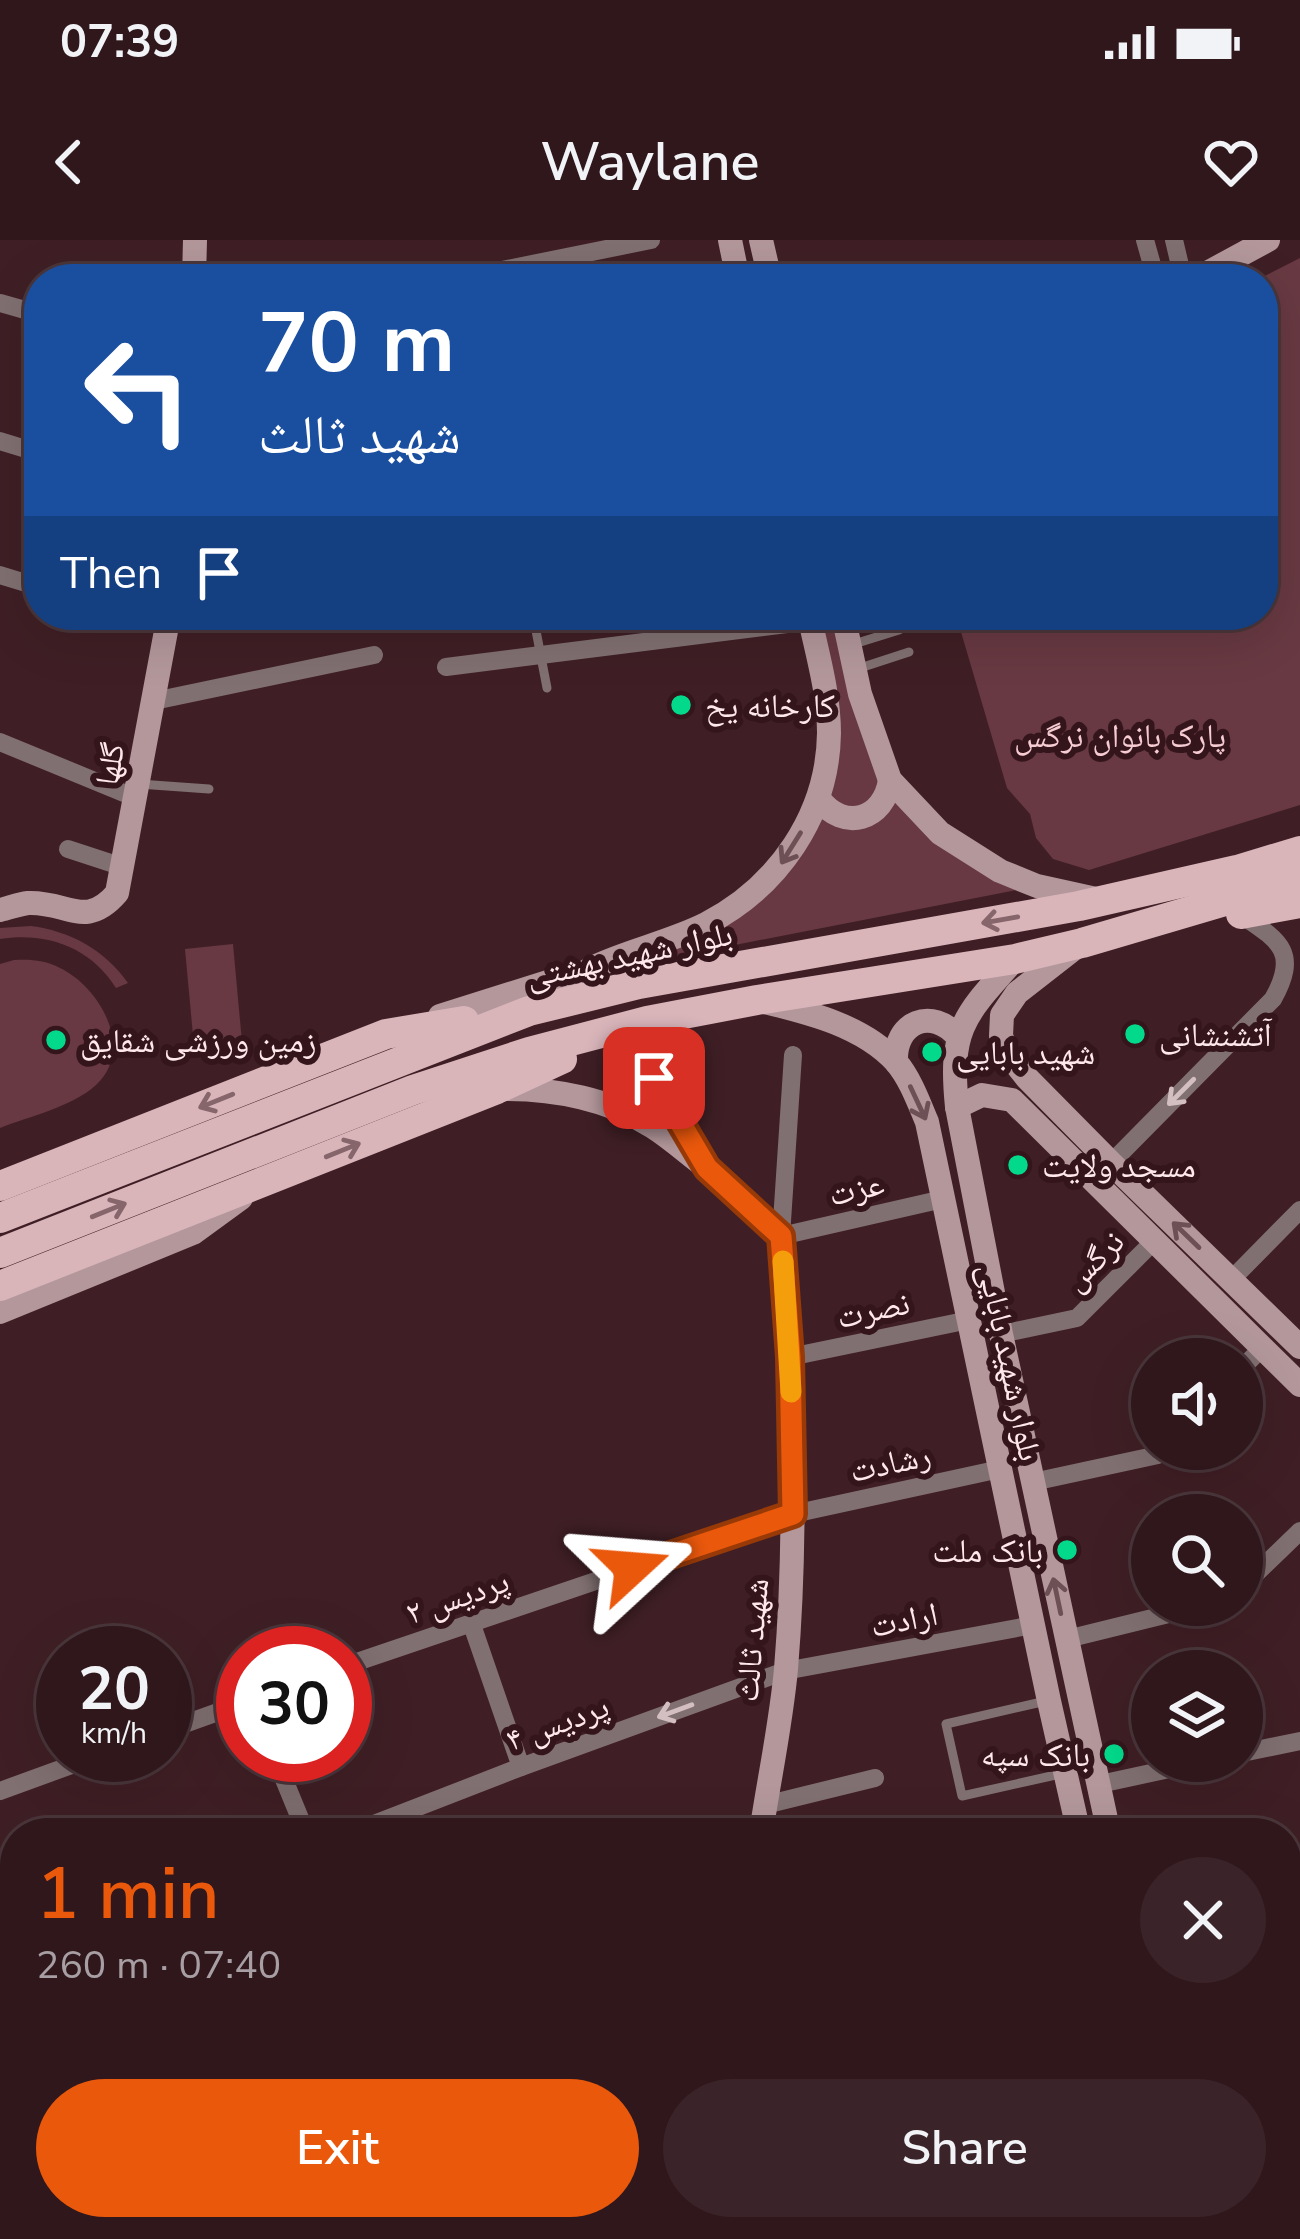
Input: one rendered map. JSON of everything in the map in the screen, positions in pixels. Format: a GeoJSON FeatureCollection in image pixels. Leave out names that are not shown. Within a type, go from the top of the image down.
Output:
{"type":"FeatureCollection","features":[{"type":"Feature","properties":{"kind":"main road"},"geometry":{"type":"LineString","coordinates":[[1212,264],[1268,240]]}},
{"type":"Feature","properties":{"kind":"main road","name":"گلها"},"geometry":{"type":"LineString","coordinates":[[0,910],[30,903],[93,913],[117,892],[166,630]]}},
{"type":"Feature","properties":{"kind":"main road"},"geometry":{"type":"LineString","coordinates":[[0,1186],[386,1034],[592,968],[702,926],[740,904],[778,870],[819,799],[829,734],[812,630]]}},
{"type":"Feature","properties":{"kind":"main road"},"geometry":{"type":"LineString","coordinates":[[846,630],[890,780],[940,833],[1000,871],[1037,886],[1104,900]]}},
{"type":"Feature","properties":{"kind":"main road"},"geometry":{"type":"LineString","coordinates":[[819,799],[835,814],[860,817],[883,802],[890,780]]}},
{"type":"Feature","properties":{"kind":"main road"},"geometry":{"type":"LineString","coordinates":[[1143,891],[1300,832]]}},
{"type":"Feature","properties":{"kind":"main road","name":"بلوار شهید بهشتی"},"geometry":{"type":"LineString","coordinates":[[0,1218],[529,1011],[639,984],[1104,900],[1300,851]]}},
{"type":"Feature","properties":{"kind":"main road"},"geometry":{"type":"LineString","coordinates":[[0,1253],[413,1090],[529,1052],[757,1000],[1015,959],[1240,905],[1300,879]]}},
{"type":"Feature","properties":{"kind":"main road"},"geometry":{"type":"LineString","coordinates":[[1240,905],[1300,903]]}},
{"type":"Feature","properties":{"kind":"main road"},"geometry":{"type":"LineString","coordinates":[[1082,943],[1017,993],[1002,1016],[1000,1036],[1008,1054],[1111,1163],[1300,1347]]}},
{"type":"Feature","properties":{"kind":"main road"},"geometry":{"type":"LineString","coordinates":[[896,1062],[900,1037],[921,1022],[946,1025],[958,1037],[971,1008],[1015,959]]}},
{"type":"Feature","properties":{"kind":"main road"},"geometry":{"type":"LineString","coordinates":[[386,1034],[529,1011],[592,968]]}},
{"type":"Feature","properties":{"kind":"main road","name":"بلوار شهید بابایی"},"geometry":{"type":"LineString","coordinates":[[757,1000],[815,1014],[860,1035],[896,1062],[927,1122],[1076,1818]]}},
{"type":"Feature","properties":{"kind":"main road"},"geometry":{"type":"LineString","coordinates":[[0,1286],[662,1019]]}},
{"type":"Feature","properties":{"kind":"main road"},"geometry":{"type":"LineString","coordinates":[[662,1019],[662,1035],[652,1058],[654,1078],[707,1168]]}},
{"type":"Feature","properties":{"kind":"main road","name":"بلوار شهید بابایی"},"geometry":{"type":"LineString","coordinates":[[958,1037],[957,1107],[1106,1818]]}},
{"type":"Feature","properties":{"kind":"main road"},"geometry":{"type":"LineString","coordinates":[[1012,1100],[1015,1086],[1027,1078]]}},
{"type":"Feature","properties":{"kind":"main road"},"geometry":{"type":"LineString","coordinates":[[496,1089],[539,1089],[603,1103],[650,1124],[781,1236]]}},
{"type":"Feature","properties":{"kind":"main road"},"geometry":{"type":"LineString","coordinates":[[957,1107],[982,1095],[1012,1100],[1252,1338]]}},
{"type":"Feature","properties":{"kind":"main road"},"geometry":{"type":"LineString","coordinates":[[0,1312],[193,1233],[266,1180]]}},
{"type":"Feature","properties":{"kind":"main road","name":"شهید ثالث"},"geometry":{"type":"LineString","coordinates":[[764,1818],[785,1671],[793,1514],[790,1357],[781,1236]]}},
{"type":"Feature","properties":{"kind":"main road"},"geometry":{"type":"LineString","coordinates":[[1263,1349],[1300,1385]]}},
{"type":"Feature","properties":{"kind":"street"},"geometry":{"type":"LineString","coordinates":[[532,264],[651,240]]}},
{"type":"Feature","properties":{"kind":"street"},"geometry":{"type":"LineString","coordinates":[[446,667],[718,630]]}},
{"type":"Feature","properties":{"kind":"street"},"geometry":{"type":"LineString","coordinates":[[154,701],[374,655]]}},
{"type":"Feature","properties":{"kind":"street"},"geometry":{"type":"LineString","coordinates":[[0,742],[138,791]]}},
{"type":"Feature","properties":{"kind":"street"},"geometry":{"type":"LineString","coordinates":[[68,849],[123,866]]}},
{"type":"Feature","properties":{"kind":"street"},"geometry":{"type":"LineString","coordinates":[[1111,1163],[1273,998],[1288,974],[1284,948],[1240,905]]}},
{"type":"Feature","properties":{"kind":"street","name":"شهید ثالث"},"geometry":{"type":"LineString","coordinates":[[781,1236],[793,1055]]}},
{"type":"Feature","properties":{"kind":"street","name":"عزت"},"geometry":{"type":"LineString","coordinates":[[781,1236],[943,1199]]}},
{"type":"Feature","properties":{"kind":"street"},"geometry":{"type":"LineString","coordinates":[[1232,1279],[1300,1210]]}},
{"type":"Feature","properties":{"kind":"street","name":"نرگس"},"geometry":{"type":"LineString","coordinates":[[1001,1334],[1076,1318],[1154,1241]]}},
{"type":"Feature","properties":{"kind":"street","name":"نصرت"},"geometry":{"type":"LineString","coordinates":[[790,1357],[969,1320]]}},
{"type":"Feature","properties":{"kind":"street"},"geometry":{"type":"LineString","coordinates":[[1033,1482],[1131,1461]]}},
{"type":"Feature","properties":{"kind":"street","name":"رشادت"},"geometry":{"type":"LineString","coordinates":[[793,1514],[1000,1469]]}},
{"type":"Feature","properties":{"kind":"street","name":"پردیس ۲"},"geometry":{"type":"LineString","coordinates":[[372,1657],[793,1514]]}},
{"type":"Feature","properties":{"kind":"street"},"geometry":{"type":"LineString","coordinates":[[1263,1567],[1300,1531]]}},
{"type":"Feature","properties":{"kind":"street"},"geometry":{"type":"LineString","coordinates":[[471,1622],[521,1767]]}},
{"type":"Feature","properties":{"kind":"street"},"geometry":{"type":"LineString","coordinates":[[1067,1639],[1131,1623]]}},
{"type":"Feature","properties":{"kind":"street","name":"ارادت"},"geometry":{"type":"LineString","coordinates":[[785,1671],[1033,1625]]}},
{"type":"Feature","properties":{"kind":"street","name":"پردیس ۴"},"geometry":{"type":"LineString","coordinates":[[390,1818],[785,1671]]}},
{"type":"Feature","properties":{"kind":"street"},"geometry":{"type":"LineString","coordinates":[[1263,1749],[1300,1741]]}},
{"type":"Feature","properties":{"kind":"street"},"geometry":{"type":"LineString","coordinates":[[1100,1784],[1131,1777]]}},
{"type":"Feature","properties":{"kind":"street"},"geometry":{"type":"LineString","coordinates":[[0,1791],[36,1778]]}},
{"type":"Feature","properties":{"kind":"street"},"geometry":{"type":"LineString","coordinates":[[766,1805],[875,1778]]}},
{"type":"Feature","properties":{"kind":"street"},"geometry":{"type":"LineString","coordinates":[[285,1782],[300,1818]]}},
{"type":"Feature","properties":{"kind":"lane"},"geometry":{"type":"LineString","coordinates":[[536,630],[547,688]]}},
{"type":"Feature","properties":{"kind":"lane"},"geometry":{"type":"LineString","coordinates":[[852,658],[899,630]]}},
{"type":"Feature","properties":{"kind":"lane"},"geometry":{"type":"LineString","coordinates":[[852,658],[909,652]]}},
{"type":"Feature","properties":{"kind":"lane"},"geometry":{"type":"LineString","coordinates":[[138,791],[209,789]]}},
{"type":"Feature","properties":{"kind":"lane"},"geometry":{"type":"LineString","coordinates":[[1049,1700],[946,1724],[962,1796],[1065,1773]]}},
{"type":"Feature","properties":{"kind":"green space","name":"پارک بانوان نرگس"},"geometry":{"type":"Polygon","coordinates":[[[1300,258],[1300,805],[1089,870],[1053,859],[1036,838],[1030,814],[1007,788],[960,630],[1278,630],[1278,269],[1300,258]]]}},
{"type":"Feature","properties":{"kind":"green space"},"geometry":{"type":"Polygon","coordinates":[[[812,630],[847,630],[890,780],[940,833],[1037,886],[643,963],[592,968],[652,946],[781,865],[829,734],[812,630]]]}},
{"type":"Feature","properties":{"kind":"green space"},"geometry":{"type":"Polygon","coordinates":[[[31,926],[85,944],[128,983],[116,988],[94,962],[66,946],[34,938],[0,939],[0,928],[31,926]]]}},
{"type":"Feature","properties":{"kind":"green space"},"geometry":{"type":"Polygon","coordinates":[[[233,944],[242,1042],[194,1046],[185,949],[233,944]]]}},
{"type":"Feature","properties":{"kind":"green space","name":"زمین ورزشی شقایق"},"geometry":{"type":"Polygon","coordinates":[[[14,960],[54,965],[88,989],[108,1020],[112,1054],[107,1070],[86,1093],[0,1128],[0,964],[14,960]]]}},
{"type":"Feature","properties":{"kind":"slow traffic"},"geometry":{"type":"LineString","coordinates":[[783,1261],[791,1392]]}},
{"type":"Feature","properties":{"kind":"place","name":"کارخانه یخ"},"geometry":{"type":"Point","coordinates":[681,705]}},
{"type":"Feature","properties":{"kind":"place","name":"آتشنشانی"},"geometry":{"type":"Point","coordinates":[1135,1034]}},
{"type":"Feature","properties":{"kind":"place","name":"زمین ورزشی شقایق"},"geometry":{"type":"Point","coordinates":[56,1040]}},
{"type":"Feature","properties":{"kind":"place","name":"شهید بابایی"},"geometry":{"type":"Point","coordinates":[932,1052]}},
{"type":"Feature","properties":{"kind":"place","name":"مسجد ولایت"},"geometry":{"type":"Point","coordinates":[1018,1165]}},
{"type":"Feature","properties":{"kind":"place","name":"بانک ملت"},"geometry":{"type":"Point","coordinates":[1067,1550]}},
{"type":"Feature","properties":{"kind":"place","name":"بانک سپه"},"geometry":{"type":"Point","coordinates":[1114,1754]}},
{"type":"Feature","properties":{"kind":"route"},"geometry":{"type":"LineString","coordinates":[[632,1568],[793,1514],[790,1357],[781,1236],[707,1168],[654,1078]]}}]}
